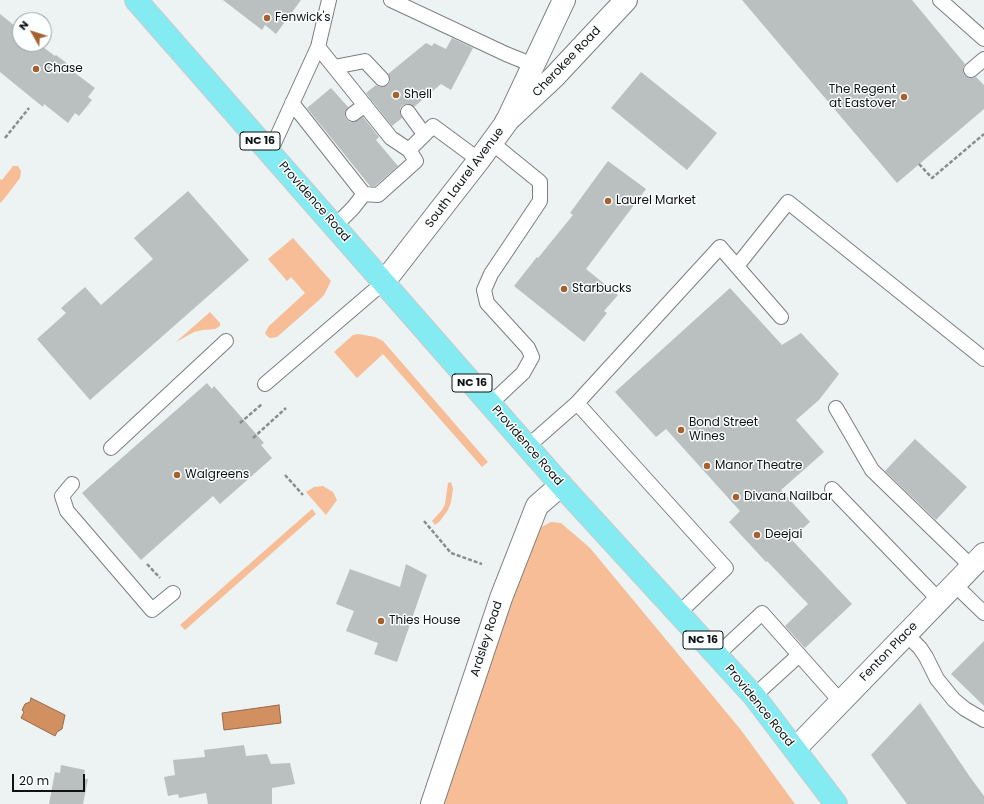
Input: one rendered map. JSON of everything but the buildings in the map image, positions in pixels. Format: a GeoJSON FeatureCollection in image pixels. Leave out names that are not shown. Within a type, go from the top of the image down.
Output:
{"type":"FeatureCollection","features":[{"type":"Feature","properties":{"kind":"main road","name":"Providence Road"},"geometry":{"type":"LineString","coordinates":[[136,0],[561,485],[754,696],[836,804]]}},
{"type":"Feature","properties":{"kind":"street","name":"South Laurel Avenue"},"geometry":{"type":"LineString","coordinates":[[384,282],[486,152],[506,123],[564,0]]}},
{"type":"Feature","properties":{"kind":"street","name":"Cherokee Road"},"geometry":{"type":"LineString","coordinates":[[506,123],[554,77],[626,0]]}},
{"type":"Feature","properties":{"kind":"street","name":"Ardsley Road"},"geometry":{"type":"LineString","coordinates":[[432,804],[500,598],[537,506],[561,485]]}},
{"type":"Feature","properties":{"kind":"street","name":"Fenton Place"},"geometry":{"type":"LineString","coordinates":[[795,749],[978,561]]}},
{"type":"Feature","properties":{"kind":"lane"},"geometry":{"type":"LineString","coordinates":[[270,152],[318,47],[329,0]]}},
{"type":"Feature","properties":{"kind":"lane"},"geometry":{"type":"LineString","coordinates":[[392,0],[533,65]]}},
{"type":"Feature","properties":{"kind":"lane"},"geometry":{"type":"LineString","coordinates":[[940,0],[984,39]]}},
{"type":"Feature","properties":{"kind":"lane"},"geometry":{"type":"LineString","coordinates":[[318,47],[365,105],[386,142],[409,150],[416,161],[378,195],[364,194]]}},
{"type":"Feature","properties":{"kind":"lane"},"geometry":{"type":"LineString","coordinates":[[971,70],[984,59]]}},
{"type":"Feature","properties":{"kind":"lane"},"geometry":{"type":"LineString","coordinates":[[334,67],[365,61],[382,79]]}},
{"type":"Feature","properties":{"kind":"lane"},"geometry":{"type":"LineString","coordinates":[[292,104],[325,139],[352,172],[364,194]]}},
{"type":"Feature","properties":{"kind":"lane"},"geometry":{"type":"LineString","coordinates":[[353,114],[365,105]]}},
{"type":"Feature","properties":{"kind":"lane"},"geometry":{"type":"LineString","coordinates":[[408,112],[424,134]]}},
{"type":"Feature","properties":{"kind":"lane"},"geometry":{"type":"LineString","coordinates":[[409,150],[433,126],[486,152],[540,182],[540,201],[491,274],[484,290],[487,303],[528,348],[532,357],[523,373],[490,404]]}},
{"type":"Feature","properties":{"kind":"lane"},"geometry":{"type":"LineString","coordinates":[[335,226],[364,194]]}},
{"type":"Feature","properties":{"kind":"lane"},"geometry":{"type":"LineString","coordinates":[[737,266],[788,202],[984,359]]}},
{"type":"Feature","properties":{"kind":"lane"},"geometry":{"type":"LineString","coordinates":[[527,446],[577,403],[720,247],[781,317]]}},
{"type":"Feature","properties":{"kind":"lane"},"geometry":{"type":"LineString","coordinates":[[265,384],[384,282]]}},
{"type":"Feature","properties":{"kind":"lane"},"geometry":{"type":"LineString","coordinates":[[111,448],[226,341]]}},
{"type":"Feature","properties":{"kind":"lane"},"geometry":{"type":"LineString","coordinates":[[577,403],[726,568],[679,613]]}},
{"type":"Feature","properties":{"kind":"lane"},"geometry":{"type":"LineString","coordinates":[[836,408],[872,470],[978,561]]}},
{"type":"Feature","properties":{"kind":"lane"},"geometry":{"type":"LineString","coordinates":[[72,484],[62,496],[67,511],[152,610],[173,593]]}},
{"type":"Feature","properties":{"kind":"lane"},"geometry":{"type":"LineString","coordinates":[[832,489],[939,600]]}},
{"type":"Feature","properties":{"kind":"lane"},"geometry":{"type":"LineString","coordinates":[[954,585],[979,604],[984,613]]}},
{"type":"Feature","properties":{"kind":"lane"},"geometry":{"type":"LineString","coordinates":[[717,655],[762,613],[841,702]]}},
{"type":"Feature","properties":{"kind":"lane"},"geometry":{"type":"LineString","coordinates":[[906,634],[920,648],[937,679],[954,700],[964,709],[984,720]]}},
{"type":"Feature","properties":{"kind":"lane"},"geometry":{"type":"LineString","coordinates":[[754,696],[799,655]]}},
{"type":"Feature","properties":{"kind":"path"},"geometry":{"type":"LineString","coordinates":[[6,138],[29,108]]}},
{"type":"Feature","properties":{"kind":"path"},"geometry":{"type":"LineString","coordinates":[[919,164],[932,178],[984,134]]}},
{"type":"Feature","properties":{"kind":"path"},"geometry":{"type":"LineString","coordinates":[[240,423],[268,399]]}},
{"type":"Feature","properties":{"kind":"path"},"geometry":{"type":"LineString","coordinates":[[253,438],[286,408]]}},
{"type":"Feature","properties":{"kind":"path"},"geometry":{"type":"LineString","coordinates":[[286,475],[303,495]]}},
{"type":"Feature","properties":{"kind":"path"},"geometry":{"type":"LineString","coordinates":[[424,521],[451,553],[482,564]]}},
{"type":"Feature","properties":{"kind":"shaded area"},"geometry":{"type":"Polygon","coordinates":[[[13,166],[18,166],[21,171],[20,178],[0,203],[0,179],[2,180],[13,166]]]}},
{"type":"Feature","properties":{"kind":"shaded area"},"geometry":{"type":"Polygon","coordinates":[[[293,238],[331,281],[324,295],[318,301],[277,337],[271,338],[265,333],[269,326],[305,293],[291,277],[287,281],[268,259],[293,238]]]}},
{"type":"Feature","properties":{"kind":"shaded area"},"geometry":{"type":"Polygon","coordinates":[[[210,312],[220,323],[220,326],[215,329],[194,332],[176,342],[210,312]]]}},
{"type":"Feature","properties":{"kind":"shaded area"},"geometry":{"type":"Polygon","coordinates":[[[359,334],[375,337],[383,341],[488,462],[482,467],[383,354],[357,378],[334,352],[353,335],[359,334]]]}},
{"type":"Feature","properties":{"kind":"shaded area"},"geometry":{"type":"Polygon","coordinates":[[[451,482],[453,489],[451,502],[448,510],[435,525],[432,521],[442,510],[445,504],[448,483],[451,482]]]}},
{"type":"Feature","properties":{"kind":"shaded area"},"geometry":{"type":"Polygon","coordinates":[[[323,486],[333,492],[337,500],[326,515],[306,492],[314,487],[323,486]]]}},
{"type":"Feature","properties":{"kind":"shaded area"},"geometry":{"type":"Polygon","coordinates":[[[312,509],[316,514],[185,630],[180,625],[312,509]]]}},
{"type":"Feature","properties":{"kind":"shaded area"},"geometry":{"type":"Polygon","coordinates":[[[551,522],[561,523],[590,548],[741,730],[795,804],[437,804],[528,534],[551,522]]]}},
{"type":"Feature","properties":{"kind":"shaded area"},"geometry":{"type":"Polygon","coordinates":[[[31,698],[65,715],[62,729],[57,732],[55,736],[21,718],[24,712],[22,710],[25,704],[30,702],[31,698]]]}},
{"type":"Feature","properties":{"kind":"shaded area"},"geometry":{"type":"Polygon","coordinates":[[[279,705],[281,723],[224,730],[222,713],[279,705]]]}},
{"type":"Feature","properties":{"kind":"place","name":"Fenwick's"},"geometry":{"type":"Point","coordinates":[267,18]}},
{"type":"Feature","properties":{"kind":"place","name":"Chase"},"geometry":{"type":"Point","coordinates":[36,69]}},
{"type":"Feature","properties":{"kind":"place","name":"Shell"},"geometry":{"type":"Point","coordinates":[396,95]}},
{"type":"Feature","properties":{"kind":"place","name":"The Regent at Eastover"},"geometry":{"type":"Point","coordinates":[904,97]}},
{"type":"Feature","properties":{"kind":"place","name":"Laurel Market"},"geometry":{"type":"Point","coordinates":[608,201]}},
{"type":"Feature","properties":{"kind":"place","name":"Starbucks"},"geometry":{"type":"Point","coordinates":[564,289]}},
{"type":"Feature","properties":{"kind":"place","name":"Bond Street Wines"},"geometry":{"type":"Point","coordinates":[681,430]}},
{"type":"Feature","properties":{"kind":"place","name":"Manor Theatre"},"geometry":{"type":"Point","coordinates":[707,466]}},
{"type":"Feature","properties":{"kind":"place","name":"Walgreens"},"geometry":{"type":"Point","coordinates":[177,475]}},
{"type":"Feature","properties":{"kind":"place","name":"Divana Nailbar"},"geometry":{"type":"Point","coordinates":[736,497]}},
{"type":"Feature","properties":{"kind":"place","name":"Deejai"},"geometry":{"type":"Point","coordinates":[757,535]}},
{"type":"Feature","properties":{"kind":"place","name":"Thies House"},"geometry":{"type":"Point","coordinates":[381,621]}}]}
